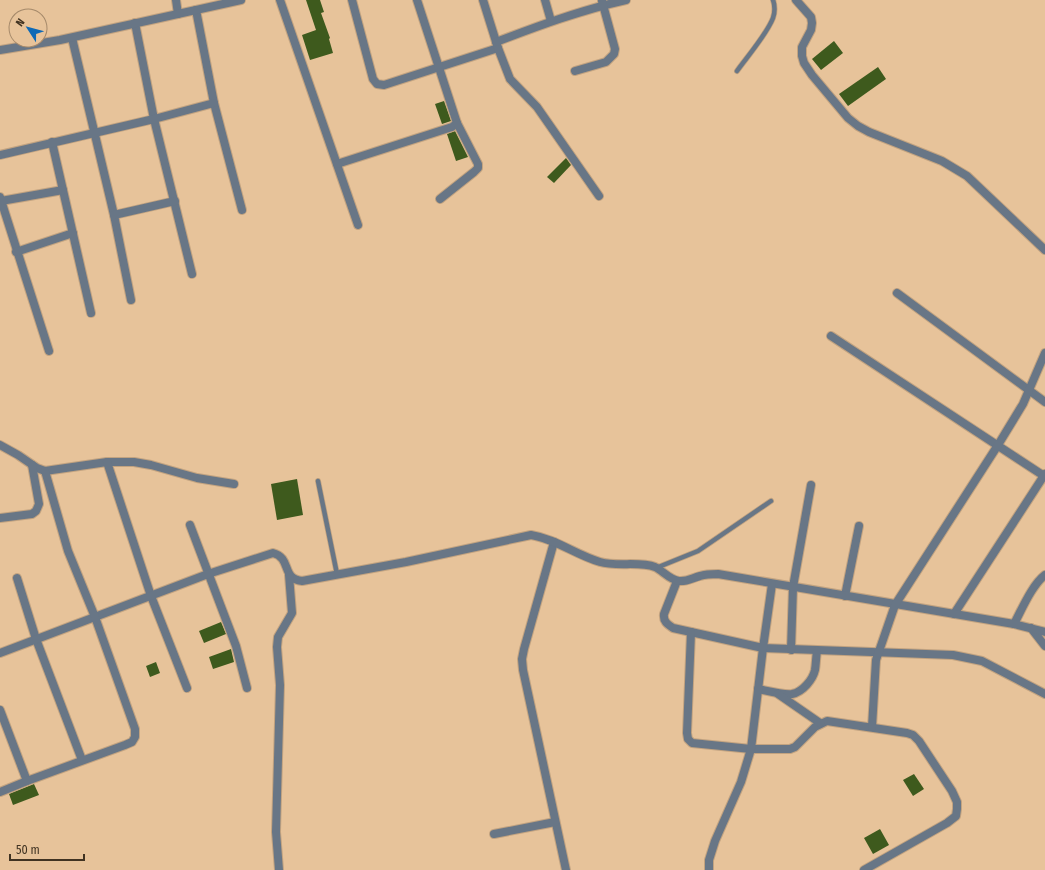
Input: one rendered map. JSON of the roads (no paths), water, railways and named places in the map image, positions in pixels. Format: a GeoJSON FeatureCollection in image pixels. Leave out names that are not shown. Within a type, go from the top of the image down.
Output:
{"type":"FeatureCollection","features":[{"type":"Feature","properties":{"kind":"street"},"geometry":{"type":"LineString","coordinates":[[176,0],[178,14]]}},
{"type":"Feature","properties":{"kind":"street"},"geometry":{"type":"LineString","coordinates":[[0,50],[72,38],[229,1],[241,0]]}},
{"type":"Feature","properties":{"kind":"street"},"geometry":{"type":"LineString","coordinates":[[280,0],[358,225]]}},
{"type":"Feature","properties":{"kind":"street"},"geometry":{"type":"LineString","coordinates":[[352,0],[374,79],[377,84],[384,85],[439,67],[497,45],[551,21],[603,2],[626,0]]}},
{"type":"Feature","properties":{"kind":"street"},"geometry":{"type":"LineString","coordinates":[[417,0],[457,123],[478,164],[478,168],[440,199]]}},
{"type":"Feature","properties":{"kind":"street"},"geometry":{"type":"LineString","coordinates":[[483,0],[497,45],[510,79],[537,107],[599,196]]}},
{"type":"Feature","properties":{"kind":"street"},"geometry":{"type":"LineString","coordinates":[[545,0],[551,21]]}},
{"type":"Feature","properties":{"kind":"street"},"geometry":{"type":"LineString","coordinates":[[796,0],[811,17],[812,23],[811,30],[802,47],[804,63],[812,75],[848,118],[869,132],[931,156],[967,176],[1045,250]]}},
{"type":"Feature","properties":{"kind":"street"},"geometry":{"type":"LineString","coordinates":[[575,71],[606,62],[614,54],[615,49],[603,2]]}},
{"type":"Feature","properties":{"kind":"street"},"geometry":{"type":"LineString","coordinates":[[196,10],[214,103],[242,210]]}},
{"type":"Feature","properties":{"kind":"street"},"geometry":{"type":"LineString","coordinates":[[135,23],[154,118],[192,274]]}},
{"type":"Feature","properties":{"kind":"street"},"geometry":{"type":"LineString","coordinates":[[72,38],[96,133],[131,300]]}},
{"type":"Feature","properties":{"kind":"street"},"geometry":{"type":"LineString","coordinates":[[0,155],[96,133],[214,103]]}},
{"type":"Feature","properties":{"kind":"street"},"geometry":{"type":"LineString","coordinates":[[337,164],[452,127],[457,123]]}},
{"type":"Feature","properties":{"kind":"street"},"geometry":{"type":"LineString","coordinates":[[52,142],[91,313]]}},
{"type":"Feature","properties":{"kind":"street"},"geometry":{"type":"LineString","coordinates":[[49,352],[16,252],[1,199],[63,190]]}},
{"type":"Feature","properties":{"kind":"street"},"geometry":{"type":"LineString","coordinates":[[114,216],[175,201]]}},
{"type":"Feature","properties":{"kind":"street"},"geometry":{"type":"LineString","coordinates":[[16,252],[73,233]]}},
{"type":"Feature","properties":{"kind":"street"},"geometry":{"type":"LineString","coordinates":[[897,293],[1045,402]]}},
{"type":"Feature","properties":{"kind":"street"},"geometry":{"type":"LineString","coordinates":[[831,336],[998,446],[1045,475],[954,614]]}},
{"type":"Feature","properties":{"kind":"street"},"geometry":{"type":"LineString","coordinates":[[872,727],[875,670],[878,653],[895,605],[998,446],[1030,391],[1045,353]]}},
{"type":"Feature","properties":{"kind":"street"},"geometry":{"type":"LineString","coordinates":[[0,445],[37,468],[45,471],[107,462],[134,462],[196,478],[234,484]]}},
{"type":"Feature","properties":{"kind":"street"},"geometry":{"type":"LineString","coordinates":[[107,462],[151,596],[187,688]]}},
{"type":"Feature","properties":{"kind":"street"},"geometry":{"type":"LineString","coordinates":[[0,518],[32,514],[36,511],[39,504],[32,465]]}},
{"type":"Feature","properties":{"kind":"street"},"geometry":{"type":"LineString","coordinates":[[0,792],[125,745],[132,742],[135,737],[135,729],[95,617],[68,551],[45,471]]}},
{"type":"Feature","properties":{"kind":"street"},"geometry":{"type":"LineString","coordinates":[[791,650],[793,587],[811,485]]}},
{"type":"Feature","properties":{"kind":"street"},"geometry":{"type":"LineString","coordinates":[[190,525],[236,646],[247,688]]}},
{"type":"Feature","properties":{"kind":"street"},"geometry":{"type":"LineString","coordinates":[[845,596],[859,526]]}},
{"type":"Feature","properties":{"kind":"street"},"geometry":{"type":"LineString","coordinates":[[289,575],[295,580],[302,581],[406,562],[531,536],[542,537],[598,562],[649,566],[674,579],[690,580],[698,576],[713,574],[1014,624],[1045,632]]}},
{"type":"Feature","properties":{"kind":"street"},"geometry":{"type":"LineString","coordinates":[[554,542],[522,659],[523,670],[566,870]]}},
{"type":"Feature","properties":{"kind":"street"},"geometry":{"type":"LineString","coordinates":[[0,653],[208,574],[273,552],[279,554],[285,560],[289,575],[292,613],[278,637],[276,647],[280,685],[276,832],[279,870]]}},
{"type":"Feature","properties":{"kind":"street"},"geometry":{"type":"LineString","coordinates":[[1014,624],[1040,578],[1045,575]]}},
{"type":"Feature","properties":{"kind":"street"},"geometry":{"type":"LineString","coordinates":[[17,578],[36,639],[82,760]]}},
{"type":"Feature","properties":{"kind":"street"},"geometry":{"type":"LineString","coordinates":[[674,579],[665,607],[664,619],[667,624],[673,628],[762,648],[953,655],[967,657],[982,661],[1045,694]]}},
{"type":"Feature","properties":{"kind":"street"},"geometry":{"type":"LineString","coordinates":[[709,870],[709,860],[715,841],[741,782],[751,749],[762,648],[772,584]]}},
{"type":"Feature","properties":{"kind":"street"},"geometry":{"type":"LineString","coordinates":[[1031,628],[1045,646]]}},
{"type":"Feature","properties":{"kind":"street"},"geometry":{"type":"LineString","coordinates":[[690,632],[687,733],[688,739],[692,743],[699,745],[751,749],[790,748],[795,747],[820,723],[827,721],[907,733],[913,735],[919,741],[952,791],[957,802],[956,816],[947,823],[864,870]]}},
{"type":"Feature","properties":{"kind":"street"},"geometry":{"type":"LineString","coordinates":[[758,689],[793,694],[799,691],[805,687],[811,679],[815,670],[817,651]]}},
{"type":"Feature","properties":{"kind":"street"},"geometry":{"type":"LineString","coordinates":[[776,692],[820,723]]}},
{"type":"Feature","properties":{"kind":"street"},"geometry":{"type":"LineString","coordinates":[[0,710],[27,781]]}},
{"type":"Feature","properties":{"kind":"street"},"geometry":{"type":"LineString","coordinates":[[494,834],[555,822]]}},
{"type":"Feature","properties":{"kind":"lane"},"geometry":{"type":"LineString","coordinates":[[737,71],[768,28],[775,11],[773,0]]}},
{"type":"Feature","properties":{"kind":"lane"},"geometry":{"type":"LineString","coordinates":[[318,481],[337,574]]}},
{"type":"Feature","properties":{"kind":"lane"},"geometry":{"type":"LineString","coordinates":[[659,570],[698,550],[772,501]]}}]}
